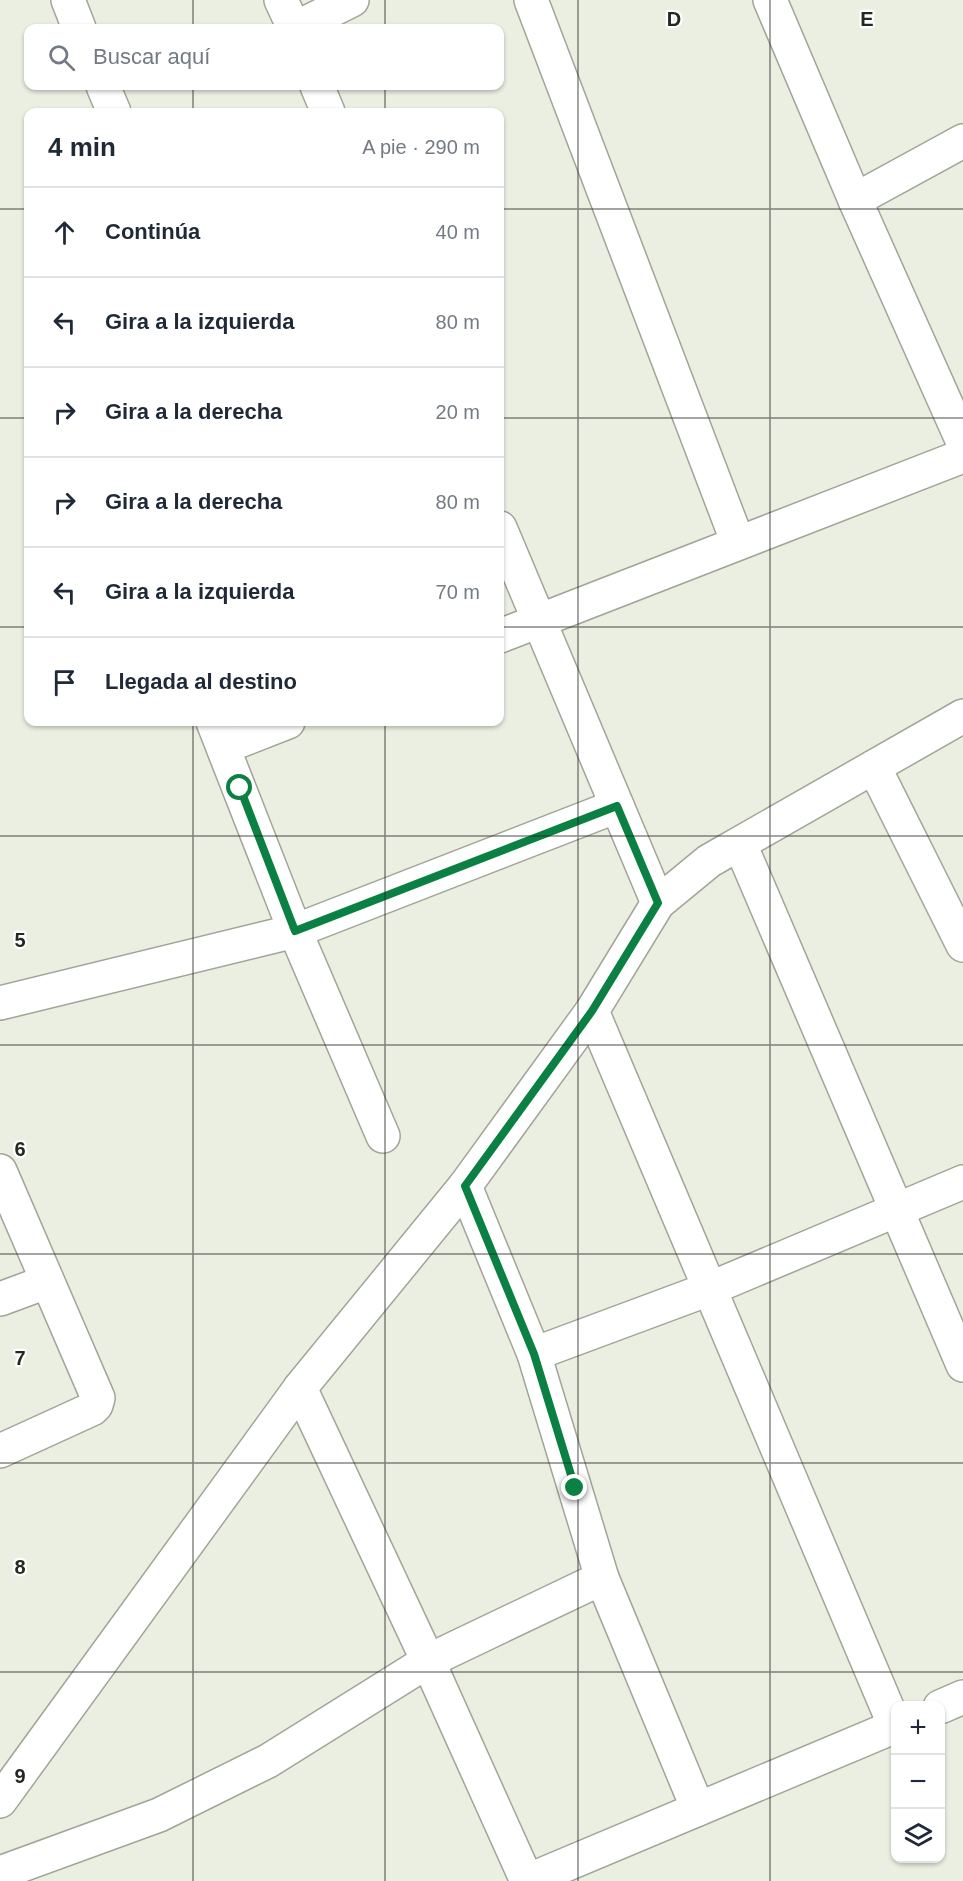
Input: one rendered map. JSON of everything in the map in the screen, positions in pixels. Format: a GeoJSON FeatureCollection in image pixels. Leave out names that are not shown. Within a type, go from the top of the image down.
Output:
{"type":"FeatureCollection","features":[{"type":"Feature","properties":{"kind":"street"},"geometry":{"type":"LineString","coordinates":[[68,0],[77,24]]}},
{"type":"Feature","properties":{"kind":"street"},"geometry":{"type":"LineString","coordinates":[[281,0],[293,24]]}},
{"type":"Feature","properties":{"kind":"street"},"geometry":{"type":"LineString","coordinates":[[303,24],[352,0]]}},
{"type":"Feature","properties":{"kind":"street"},"geometry":{"type":"LineString","coordinates":[[531,0],[738,543]]}},
{"type":"Feature","properties":{"kind":"street"},"geometry":{"type":"LineString","coordinates":[[770,0],[855,200],[955,397],[963,442]]}},
{"type":"Feature","properties":{"kind":"street"},"geometry":{"type":"LineString","coordinates":[[105,90],[112,108]]}},
{"type":"Feature","properties":{"kind":"street"},"geometry":{"type":"LineString","coordinates":[[319,90],[326,108]]}},
{"type":"Feature","properties":{"kind":"street"},"geometry":{"type":"LineString","coordinates":[[855,200],[963,141]]}},
{"type":"Feature","properties":{"kind":"street"},"geometry":{"type":"LineString","coordinates":[[504,634],[963,456]]}},
{"type":"Feature","properties":{"kind":"street"},"geometry":{"type":"LineString","coordinates":[[504,537],[658,903]]}},
{"type":"Feature","properties":{"kind":"street"},"geometry":{"type":"LineString","coordinates":[[0,1801],[300,1389],[465,1186],[592,1011],[658,903],[709,861],[963,716]]}},
{"type":"Feature","properties":{"kind":"street"},"geometry":{"type":"LineString","coordinates":[[265,726],[218,734],[295,931],[383,1136]]}},
{"type":"Feature","properties":{"kind":"street"},"geometry":{"type":"LineString","coordinates":[[874,767],[963,945]]}},
{"type":"Feature","properties":{"kind":"street"},"geometry":{"type":"LineString","coordinates":[[0,1003],[295,931],[617,806]]}},
{"type":"Feature","properties":{"kind":"street"},"geometry":{"type":"LineString","coordinates":[[740,844],[963,1365]]}},
{"type":"Feature","properties":{"kind":"street"},"geometry":{"type":"LineString","coordinates":[[592,1011],[891,1717]]}},
{"type":"Feature","properties":{"kind":"street"},"geometry":{"type":"LineString","coordinates":[[0,1171],[98,1398],[96,1406],[92,1409],[0,1450]]}},
{"type":"Feature","properties":{"kind":"street"},"geometry":{"type":"LineString","coordinates":[[534,1354],[710,1289],[963,1182]]}},
{"type":"Feature","properties":{"kind":"street"},"geometry":{"type":"LineString","coordinates":[[465,1186],[534,1354],[602,1578],[698,1809]]}},
{"type":"Feature","properties":{"kind":"street"},"geometry":{"type":"LineString","coordinates":[[0,1299],[46,1282]]}},
{"type":"Feature","properties":{"kind":"street"},"geometry":{"type":"LineString","coordinates":[[300,1389],[428,1661],[527,1881],[891,1728]]}},
{"type":"Feature","properties":{"kind":"street"},"geometry":{"type":"LineString","coordinates":[[0,1873],[159,1815],[268,1761],[428,1661],[602,1578]]}},
{"type":"Feature","properties":{"kind":"street"},"geometry":{"type":"LineString","coordinates":[[945,1705],[963,1698]]}},
{"type":"Feature","properties":{"kind":"route"},"geometry":{"type":"LineString","coordinates":[[240,788],[295,931],[617,806],[658,903],[592,1011],[465,1186],[534,1354],[575,1488]]}}]}
